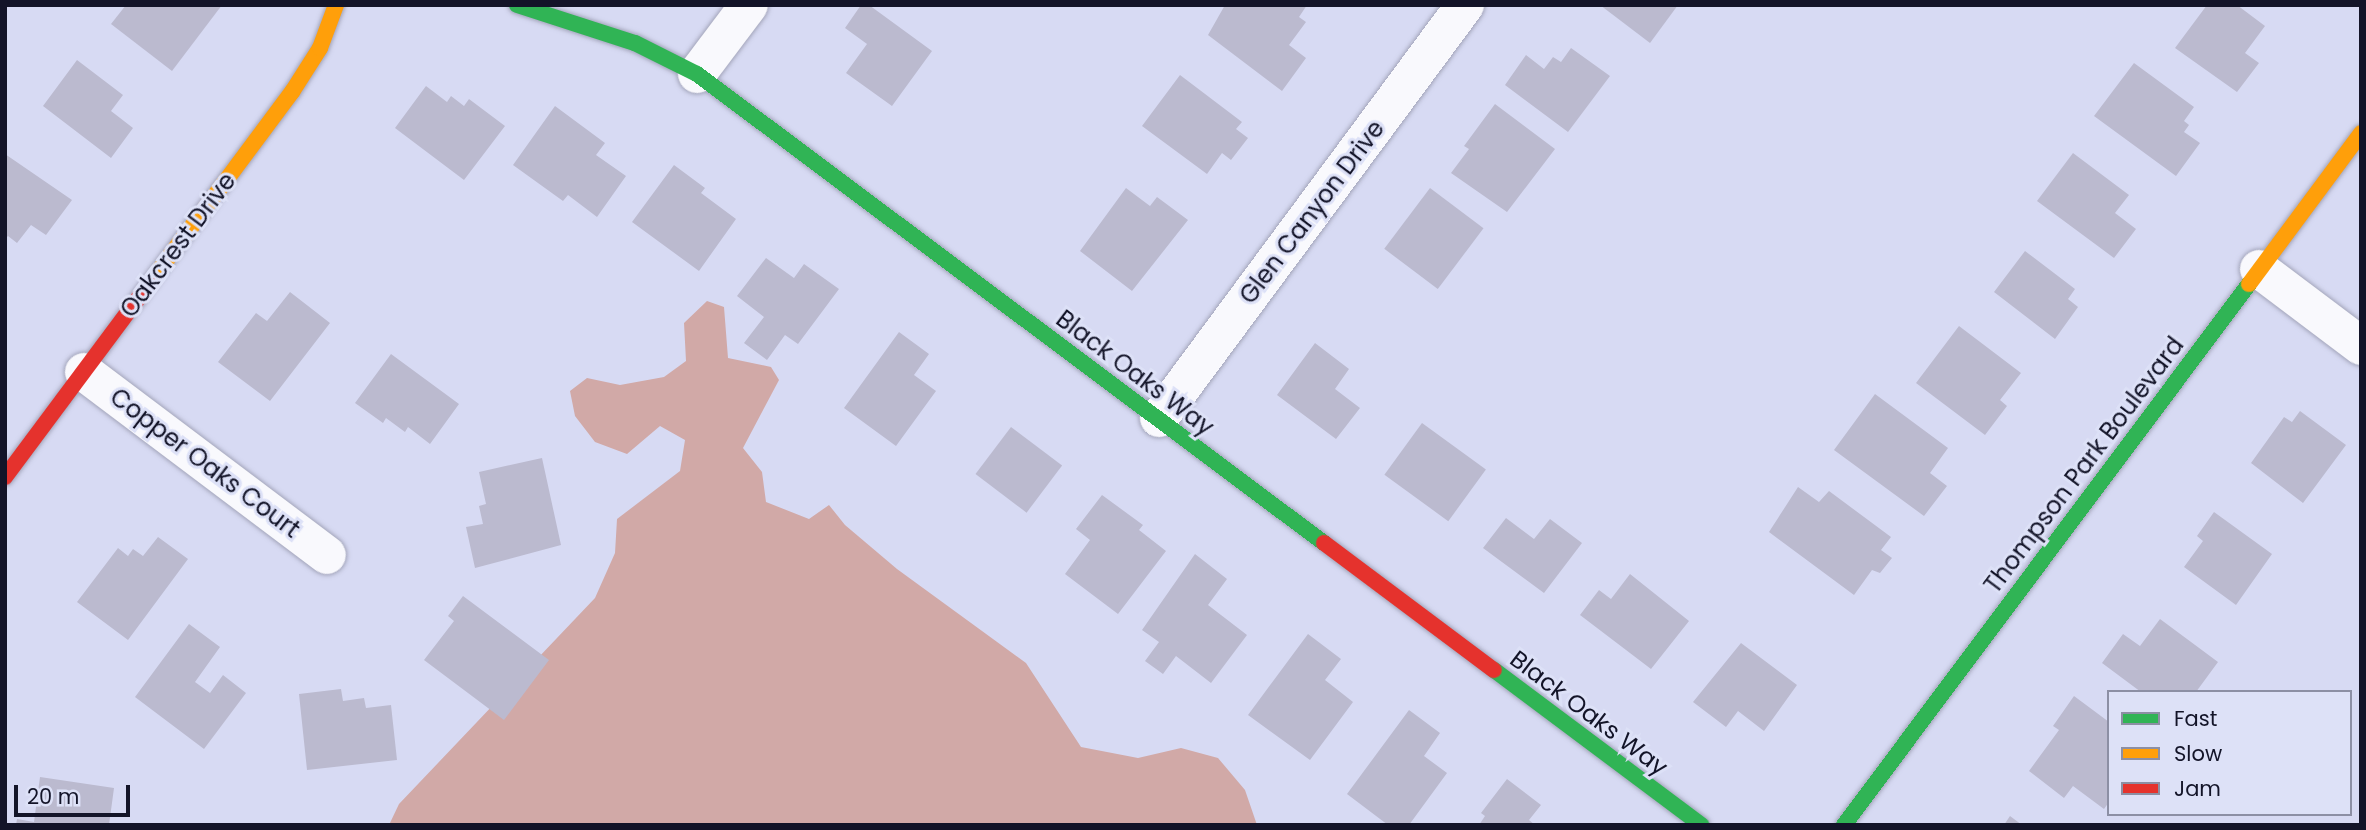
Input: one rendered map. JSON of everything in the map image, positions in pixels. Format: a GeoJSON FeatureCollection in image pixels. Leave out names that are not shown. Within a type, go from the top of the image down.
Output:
{"type":"FeatureCollection","features":[{"type":"Feature","properties":{"kind":"street","name":"Oakcrest Drive"},"geometry":{"type":"LineString","coordinates":[[5,477],[300,81],[320,48],[336,5]]}},
{"type":"Feature","properties":{"kind":"street","name":"Black Oaks Way"},"geometry":{"type":"LineString","coordinates":[[517,5],[635,43],[698,74],[1701,825]]}},
{"type":"Feature","properties":{"kind":"street"},"geometry":{"type":"LineString","coordinates":[[698,74],[750,5]]}},
{"type":"Feature","properties":{"kind":"street","name":"Glen Canyon Drive"},"geometry":{"type":"LineString","coordinates":[[1159,418],[1465,5]]}},
{"type":"Feature","properties":{"kind":"street","name":"Thompson Park Boulevard"},"geometry":{"type":"LineString","coordinates":[[1844,825],[2361,134]]}},
{"type":"Feature","properties":{"kind":"street"},"geometry":{"type":"LineString","coordinates":[[2259,269],[2361,346]]}},
{"type":"Feature","properties":{"kind":"street","name":"Copper Oaks Court"},"geometry":{"type":"LineString","coordinates":[[84,372],[327,555]]}},
{"type":"Feature","properties":{"kind":"shaded area"},"geometry":{"type":"Polygon","coordinates":[[[707,301],[724,307],[728,358],[771,367],[779,380],[743,448],[762,472],[766,502],[809,519],[829,505],[845,525],[897,569],[1026,663],[1081,747],[1138,758],[1181,748],[1218,758],[1245,790],[1257,825],[389,825],[399,804],[595,598],[615,553],[617,519],[680,471],[685,440],[660,426],[627,454],[595,442],[575,416],[570,391],[587,378],[620,385],[664,377],[686,361],[684,323],[707,301]]]}},
{"type":"Feature","properties":{"kind":"building"},"geometry":{"type":"Polygon","coordinates":[[[126,5],[222,5],[172,71],[111,24],[126,5]]]}},
{"type":"Feature","properties":{"kind":"building"},"geometry":{"type":"Polygon","coordinates":[[[861,5],[869,5],[932,51],[892,106],[846,73],[867,44],[845,28],[861,5]]]}},
{"type":"Feature","properties":{"kind":"building"},"geometry":{"type":"Polygon","coordinates":[[[1225,5],[1307,5],[1299,17],[1306,22],[1289,45],[1306,58],[1282,91],[1208,35],[1225,5]]]}},
{"type":"Feature","properties":{"kind":"building"},"geometry":{"type":"Polygon","coordinates":[[[1600,5],[1678,5],[1650,43],[1600,5]]]}},
{"type":"Feature","properties":{"kind":"building"},"geometry":{"type":"Polygon","coordinates":[[[2207,5],[2237,5],[2265,26],[2245,53],[2259,63],[2237,92],[2175,48],[2207,5]]]}},
{"type":"Feature","properties":{"kind":"building"},"geometry":{"type":"Polygon","coordinates":[[[1571,48],[1610,76],[1568,132],[1505,85],[1526,55],[1544,69],[1553,57],[1561,62],[1571,48]]]}},
{"type":"Feature","properties":{"kind":"building"},"geometry":{"type":"Polygon","coordinates":[[[77,60],[123,95],[111,111],[133,128],[111,158],[43,106],[77,60]]]}},
{"type":"Feature","properties":{"kind":"building"},"geometry":{"type":"Polygon","coordinates":[[[2134,63],[2194,107],[2184,121],[2189,125],[2184,132],[2200,143],[2176,176],[2094,116],[2134,63]]]}},
{"type":"Feature","properties":{"kind":"building"},"geometry":{"type":"Polygon","coordinates":[[[1180,75],[1242,122],[1236,129],[1248,138],[1231,160],[1222,153],[1207,174],[1142,126],[1180,75]]]}},
{"type":"Feature","properties":{"kind":"building"},"geometry":{"type":"Polygon","coordinates":[[[426,86],[447,102],[451,96],[464,106],[469,99],[505,126],[464,180],[395,128],[426,86]]]}},
{"type":"Feature","properties":{"kind":"building"},"geometry":{"type":"Polygon","coordinates":[[[1495,104],[1555,149],[1507,212],[1451,173],[1469,149],[1464,146],[1495,104]]]}},
{"type":"Feature","properties":{"kind":"building"},"geometry":{"type":"Polygon","coordinates":[[[555,106],[605,143],[596,155],[626,176],[597,217],[568,195],[563,201],[513,165],[555,106]]]}},
{"type":"Feature","properties":{"kind":"building"},"geometry":{"type":"Polygon","coordinates":[[[2073,153],[2129,195],[2115,213],[2136,229],[2114,258],[2037,201],[2073,153]]]}},
{"type":"Feature","properties":{"kind":"building"},"geometry":{"type":"Polygon","coordinates":[[[5,154],[72,200],[46,235],[31,225],[17,243],[8,236],[5,239],[5,154]]]}},
{"type":"Feature","properties":{"kind":"building"},"geometry":{"type":"Polygon","coordinates":[[[674,165],[705,188],[701,193],[736,219],[699,271],[632,222],[674,165]]]}},
{"type":"Feature","properties":{"kind":"building"},"geometry":{"type":"Polygon","coordinates":[[[1126,188],[1150,206],[1157,197],[1188,220],[1132,291],[1080,251],[1126,188]]]}},
{"type":"Feature","properties":{"kind":"building"},"geometry":{"type":"Polygon","coordinates":[[[1430,188],[1484,228],[1438,289],[1384,249],[1430,188]]]}},
{"type":"Feature","properties":{"kind":"building"},"geometry":{"type":"Polygon","coordinates":[[[2025,251],[2075,289],[2068,299],[2078,307],[2055,339],[1994,292],[2025,251]]]}},
{"type":"Feature","properties":{"kind":"building"},"geometry":{"type":"Polygon","coordinates":[[[766,258],[794,278],[804,264],[839,289],[798,344],[785,335],[767,360],[744,343],[764,317],[737,296],[766,258]]]}},
{"type":"Feature","properties":{"kind":"building"},"geometry":{"type":"Polygon","coordinates":[[[290,292],[330,323],[270,401],[218,362],[256,313],[267,321],[290,292]]]}},
{"type":"Feature","properties":{"kind":"building"},"geometry":{"type":"Polygon","coordinates":[[[1959,326],[2021,373],[2000,400],[2007,406],[1985,435],[1916,383],[1959,326]]]}},
{"type":"Feature","properties":{"kind":"building"},"geometry":{"type":"Polygon","coordinates":[[[899,332],[929,354],[914,375],[936,391],[896,446],[844,408],[899,332]]]}},
{"type":"Feature","properties":{"kind":"building"},"geometry":{"type":"Polygon","coordinates":[[[1315,343],[1349,369],[1335,389],[1360,408],[1336,439],[1277,395],[1315,343]]]}},
{"type":"Feature","properties":{"kind":"building"},"geometry":{"type":"Polygon","coordinates":[[[391,354],[459,404],[430,444],[408,427],[405,432],[386,418],[383,423],[355,403],[391,354]]]}},
{"type":"Feature","properties":{"kind":"building"},"geometry":{"type":"Polygon","coordinates":[[[1875,394],[1948,448],[1930,473],[1947,486],[1924,516],[1834,450],[1875,394]]]}},
{"type":"Feature","properties":{"kind":"building"},"geometry":{"type":"Polygon","coordinates":[[[2300,411],[2346,445],[2303,503],[2251,463],[2284,417],[2292,422],[2300,411]]]}},
{"type":"Feature","properties":{"kind":"building"},"geometry":{"type":"Polygon","coordinates":[[[1422,423],[1486,469],[1448,521],[1384,475],[1422,423]]]}},
{"type":"Feature","properties":{"kind":"building"},"geometry":{"type":"Polygon","coordinates":[[[1011,427],[1062,466],[1027,513],[975,474],[1011,427]]]}},
{"type":"Feature","properties":{"kind":"building"},"geometry":{"type":"Polygon","coordinates":[[[542,458],[561,545],[475,568],[466,527],[483,524],[479,506],[486,504],[479,472],[542,458]]]}},
{"type":"Feature","properties":{"kind":"building"},"geometry":{"type":"Polygon","coordinates":[[[1798,487],[1819,502],[1829,491],[1891,537],[1881,550],[1892,558],[1880,573],[1872,570],[1854,595],[1769,532],[1798,487]]]}},
{"type":"Feature","properties":{"kind":"building"},"geometry":{"type":"Polygon","coordinates":[[[1102,495],[1143,525],[1139,530],[1166,551],[1118,614],[1065,574],[1090,540],[1076,529],[1102,495]]]}},
{"type":"Feature","properties":{"kind":"building"},"geometry":{"type":"Polygon","coordinates":[[[2214,512],[2272,554],[2236,605],[2184,567],[2203,541],[2197,536],[2214,512]]]}},
{"type":"Feature","properties":{"kind":"building"},"geometry":{"type":"Polygon","coordinates":[[[1506,518],[1534,539],[1550,519],[1582,543],[1544,593],[1483,548],[1506,518]]]}},
{"type":"Feature","properties":{"kind":"building"},"geometry":{"type":"Polygon","coordinates":[[[158,537],[188,559],[128,640],[77,602],[118,548],[128,556],[133,549],[143,556],[158,537]]]}},
{"type":"Feature","properties":{"kind":"building"},"geometry":{"type":"Polygon","coordinates":[[[1195,554],[1227,579],[1208,605],[1247,635],[1211,683],[1176,656],[1163,674],[1145,661],[1159,642],[1142,630],[1195,554]]]}},
{"type":"Feature","properties":{"kind":"building"},"geometry":{"type":"Polygon","coordinates":[[[1630,574],[1689,621],[1651,669],[1580,615],[1599,590],[1611,599],[1630,574]]]}},
{"type":"Feature","properties":{"kind":"building"},"geometry":{"type":"Polygon","coordinates":[[[463,596],[549,660],[504,720],[424,660],[454,621],[448,616],[463,596]]]}},
{"type":"Feature","properties":{"kind":"building"},"geometry":{"type":"Polygon","coordinates":[[[2160,619],[2218,662],[2197,690],[2138,690],[2102,663],[2123,634],[2140,646],[2160,619]]]}},
{"type":"Feature","properties":{"kind":"building"},"geometry":{"type":"Polygon","coordinates":[[[189,624],[220,647],[195,682],[210,693],[223,675],[246,693],[204,749],[135,697],[189,624]]]}},
{"type":"Feature","properties":{"kind":"building"},"geometry":{"type":"Polygon","coordinates":[[[1308,634],[1341,659],[1325,680],[1353,702],[1310,760],[1248,715],[1308,634]]]}},
{"type":"Feature","properties":{"kind":"building"},"geometry":{"type":"Polygon","coordinates":[[[1741,643],[1797,685],[1764,731],[1738,711],[1726,727],[1693,702],[1741,643]]]}},
{"type":"Feature","properties":{"kind":"building"},"geometry":{"type":"Polygon","coordinates":[[[341,689],[343,701],[364,698],[366,708],[391,705],[397,760],[307,770],[299,694],[341,689]]]}},
{"type":"Feature","properties":{"kind":"building"},"geometry":{"type":"Polygon","coordinates":[[[2074,696],[2107,721],[2107,805],[2104,809],[2073,786],[2064,798],[2029,771],[2059,730],[2053,726],[2074,696]]]}},
{"type":"Feature","properties":{"kind":"building"},"geometry":{"type":"Polygon","coordinates":[[[1409,710],[1440,733],[1424,756],[1447,773],[1409,825],[1388,825],[1347,794],[1409,710]]]}},
{"type":"Feature","properties":{"kind":"building"},"geometry":{"type":"Polygon","coordinates":[[[40,777],[114,788],[109,825],[16,825],[17,819],[34,822],[40,777]]]}},
{"type":"Feature","properties":{"kind":"building"},"geometry":{"type":"Polygon","coordinates":[[[1507,779],[1541,805],[1529,820],[1535,825],[1479,825],[1485,816],[1481,813],[1507,779]]]}},
{"type":"Feature","properties":{"kind":"building"},"geometry":{"type":"Polygon","coordinates":[[[2010,816],[2022,825],[2004,825],[2010,816]]]}},
{"type":"Feature","properties":{"kind":"traffic: fast"},"geometry":{"type":"LineString","coordinates":[[517,5],[635,43],[697,74],[1324,543]]}},
{"type":"Feature","properties":{"kind":"traffic: fast"},"geometry":{"type":"LineString","coordinates":[[1844,825],[2249,284]]}},
{"type":"Feature","properties":{"kind":"traffic: fast"},"geometry":{"type":"LineString","coordinates":[[1494,670],[1701,825]]}},
{"type":"Feature","properties":{"kind":"traffic: slow"},"geometry":{"type":"LineString","coordinates":[[151,281],[292,92],[320,48],[336,5]]}},
{"type":"Feature","properties":{"kind":"traffic: slow"},"geometry":{"type":"LineString","coordinates":[[2249,284],[2361,133]]}},
{"type":"Feature","properties":{"kind":"traffic: jam"},"geometry":{"type":"LineString","coordinates":[[5,477],[151,281]]}},
{"type":"Feature","properties":{"kind":"traffic: jam"},"geometry":{"type":"LineString","coordinates":[[1324,543],[1494,670]]}}]}
